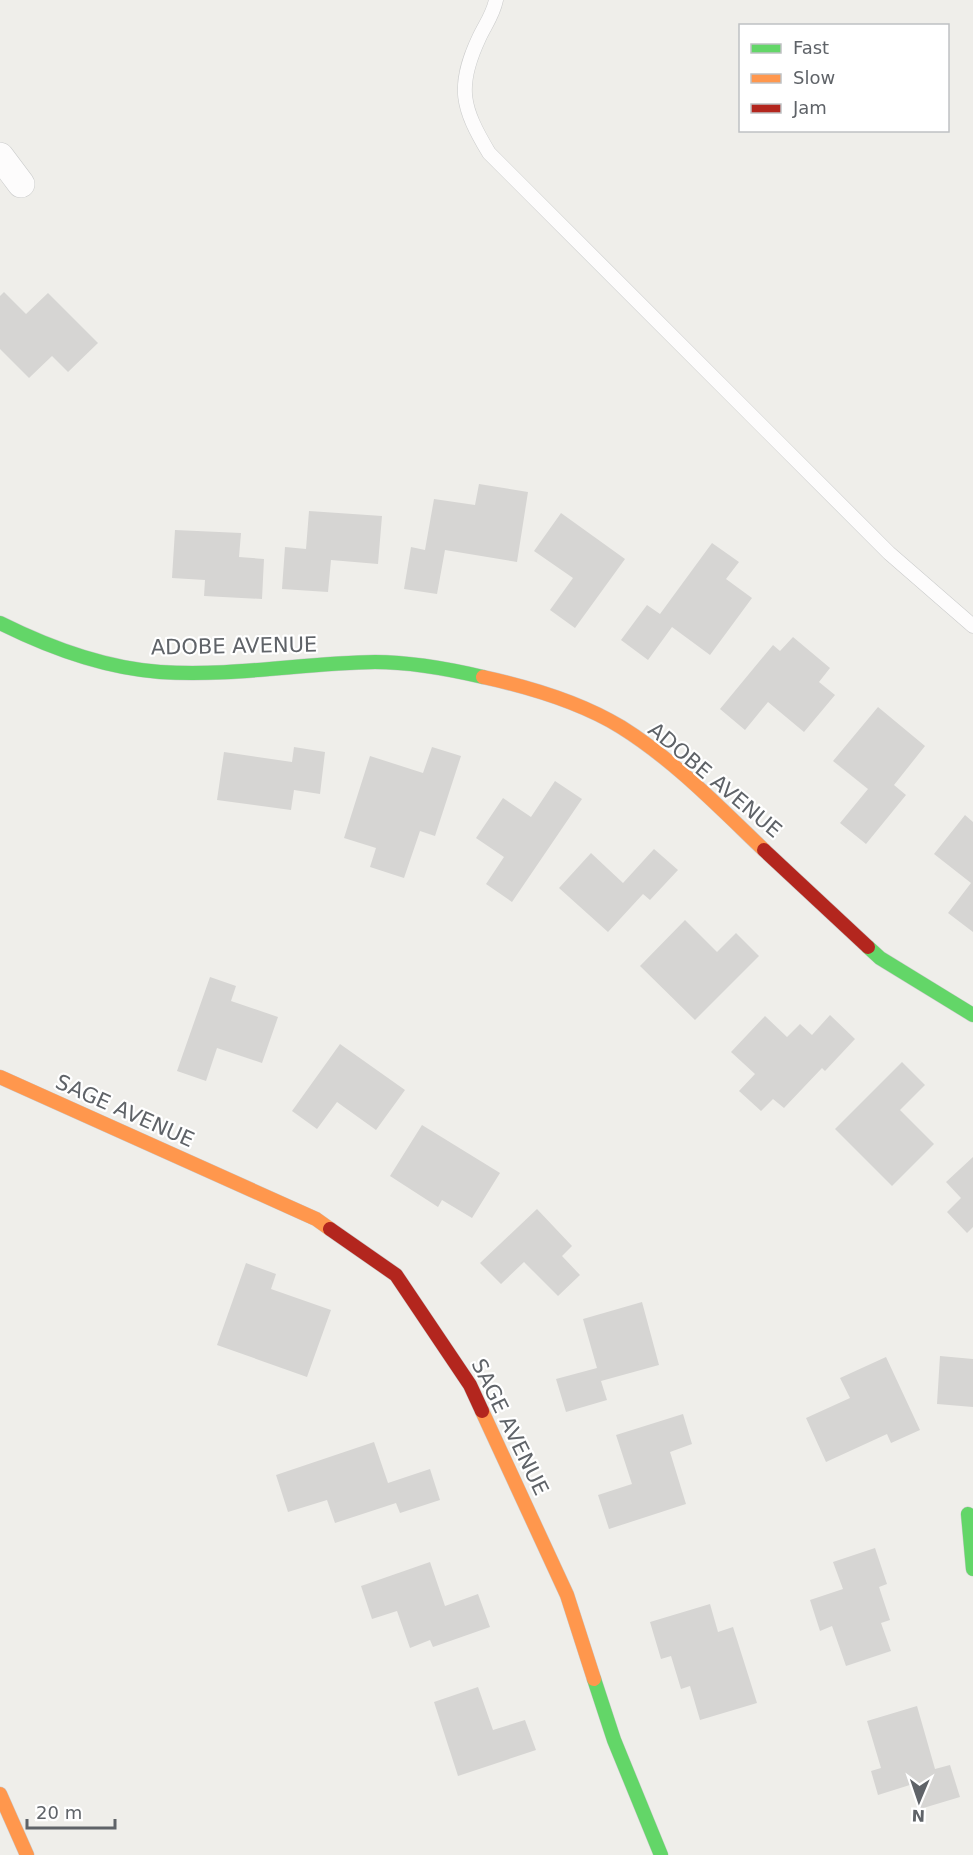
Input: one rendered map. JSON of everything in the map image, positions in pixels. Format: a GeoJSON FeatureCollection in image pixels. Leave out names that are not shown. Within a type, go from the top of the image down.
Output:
{"type":"FeatureCollection","features":[{"type":"Feature","properties":{"kind":"street"},"geometry":{"type":"LineString","coordinates":[[0,156],[21,183]]}},
{"type":"Feature","properties":{"kind":"street","name":"ADOBE AVENUE"},"geometry":{"type":"LineString","coordinates":[[0,623],[47,646],[103,662],[160,672],[265,671],[376,662],[456,672],[536,689],[620,727],[684,775],[880,958],[973,1015]]}},
{"type":"Feature","properties":{"kind":"street","name":"SAGE AVENUE"},"geometry":{"type":"LineString","coordinates":[[0,1077],[316,1219],[396,1275],[470,1385],[567,1595],[614,1740],[661,1855]]}},
{"type":"Feature","properties":{"kind":"street"},"geometry":{"type":"LineString","coordinates":[[968,1514],[973,1569]]}},
{"type":"Feature","properties":{"kind":"street"},"geometry":{"type":"LineString","coordinates":[[0,1794],[27,1855]]}},
{"type":"Feature","properties":{"kind":"lane"},"geometry":{"type":"LineString","coordinates":[[496,0],[493,15],[464,73],[463,99],[478,135],[489,153],[888,553],[973,626]]}},
{"type":"Feature","properties":{"kind":"building"},"geometry":{"type":"Polygon","coordinates":[[[4,292],[26,314],[48,293],[98,343],[68,372],[52,356],[29,378],[0,349],[0,296],[4,292]]]}},
{"type":"Feature","properties":{"kind":"building"},"geometry":{"type":"Polygon","coordinates":[[[479,484],[528,492],[517,562],[445,550],[437,594],[404,589],[411,547],[425,550],[434,499],[475,505],[479,484]]]}},
{"type":"Feature","properties":{"kind":"building"},"geometry":{"type":"Polygon","coordinates":[[[309,511],[382,516],[378,564],[331,560],[328,592],[282,589],[285,547],[306,549],[309,511]]]}},
{"type":"Feature","properties":{"kind":"building"},"geometry":{"type":"Polygon","coordinates":[[[561,513],[625,559],[575,628],[550,610],[573,578],[534,551],[561,513]]]}},
{"type":"Feature","properties":{"kind":"building"},"geometry":{"type":"Polygon","coordinates":[[[175,530],[241,533],[239,557],[264,559],[262,599],[204,596],[205,580],[172,578],[175,530]]]}},
{"type":"Feature","properties":{"kind":"building"},"geometry":{"type":"Polygon","coordinates":[[[712,543],[739,562],[726,579],[752,598],[710,655],[672,627],[648,660],[621,640],[647,605],[660,614],[712,543]]]}},
{"type":"Feature","properties":{"kind":"building"},"geometry":{"type":"Polygon","coordinates":[[[793,637],[830,668],[819,682],[835,695],[804,732],[768,702],[745,730],[720,709],[773,645],[780,651],[793,637]]]}},
{"type":"Feature","properties":{"kind":"building"},"geometry":{"type":"Polygon","coordinates":[[[878,707],[925,746],[894,785],[906,795],[866,844],[840,823],[868,789],[833,761],[878,707]]]}},
{"type":"Feature","properties":{"kind":"building"},"geometry":{"type":"Polygon","coordinates":[[[294,747],[325,752],[320,794],[294,790],[291,810],[217,800],[224,752],[292,762],[294,747]]]}},
{"type":"Feature","properties":{"kind":"building"},"geometry":{"type":"Polygon","coordinates":[[[432,747],[461,756],[435,836],[420,831],[404,878],[370,867],[376,848],[344,838],[370,756],[423,773],[432,747]]]}},
{"type":"Feature","properties":{"kind":"building"},"geometry":{"type":"Polygon","coordinates":[[[555,781],[582,799],[512,902],[486,884],[504,857],[476,838],[503,798],[531,817],[555,781]]]}},
{"type":"Feature","properties":{"kind":"building"},"geometry":{"type":"Polygon","coordinates":[[[965,815],[973,822],[973,932],[948,913],[971,883],[934,854],[965,815]]]}},
{"type":"Feature","properties":{"kind":"building"},"geometry":{"type":"Polygon","coordinates":[[[654,849],[678,870],[650,900],[643,894],[608,932],[559,888],[591,853],[623,883],[654,849]]]}},
{"type":"Feature","properties":{"kind":"building"},"geometry":{"type":"Polygon","coordinates":[[[685,920],[717,952],[736,933],[759,956],[695,1020],[640,966],[685,920]]]}},
{"type":"Feature","properties":{"kind":"building"},"geometry":{"type":"Polygon","coordinates":[[[210,977],[236,986],[231,1001],[278,1017],[262,1063],[217,1048],[206,1081],[177,1071],[210,977]]]}},
{"type":"Feature","properties":{"kind":"building"},"geometry":{"type":"Polygon","coordinates":[[[830,1015],[855,1039],[825,1071],[822,1068],[784,1108],[773,1099],[761,1111],[739,1091],[755,1074],[731,1052],[765,1016],[787,1037],[800,1024],[812,1035],[830,1015]]]}},
{"type":"Feature","properties":{"kind":"building"},"geometry":{"type":"Polygon","coordinates":[[[340,1044],[405,1090],[376,1130],[337,1102],[317,1129],[292,1111],[340,1044]]]}},
{"type":"Feature","properties":{"kind":"building"},"geometry":{"type":"Polygon","coordinates":[[[902,1062],[925,1085],[900,1110],[934,1144],[892,1186],[835,1129],[902,1062]]]}},
{"type":"Feature","properties":{"kind":"building"},"geometry":{"type":"Polygon","coordinates":[[[422,1125],[500,1173],[472,1218],[442,1200],[438,1207],[390,1176],[422,1125]]]}},
{"type":"Feature","properties":{"kind":"building"},"geometry":{"type":"Polygon","coordinates":[[[973,1157],[973,1227],[967,1233],[947,1212],[961,1198],[946,1182],[973,1157]]]}},
{"type":"Feature","properties":{"kind":"building"},"geometry":{"type":"Polygon","coordinates":[[[537,1209],[572,1246],[562,1256],[580,1275],[558,1296],[524,1262],[501,1284],[480,1263],[537,1209]]]}},
{"type":"Feature","properties":{"kind":"building"},"geometry":{"type":"Polygon","coordinates":[[[246,1263],[276,1274],[271,1289],[331,1310],[307,1377],[217,1345],[246,1263]]]}},
{"type":"Feature","properties":{"kind":"building"},"geometry":{"type":"Polygon","coordinates":[[[642,1302],[659,1365],[601,1381],[607,1400],[566,1412],[556,1379],[597,1368],[583,1319],[642,1302]]]}},
{"type":"Feature","properties":{"kind":"building"},"geometry":{"type":"Polygon","coordinates":[[[940,1356],[973,1359],[973,1407],[937,1404],[940,1356]]]}},
{"type":"Feature","properties":{"kind":"building"},"geometry":{"type":"Polygon","coordinates":[[[886,1357],[920,1430],[891,1443],[887,1434],[826,1462],[806,1418],[850,1398],[840,1378],[886,1357]]]}},
{"type":"Feature","properties":{"kind":"building"},"geometry":{"type":"Polygon","coordinates":[[[683,1414],[692,1444],[670,1452],[686,1504],[609,1529],[598,1495],[632,1484],[616,1435],[683,1414]]]}},
{"type":"Feature","properties":{"kind":"building"},"geometry":{"type":"Polygon","coordinates":[[[374,1442],[388,1483],[430,1469],[440,1500],[400,1513],[396,1503],[335,1523],[327,1500],[288,1512],[276,1475],[374,1442]]]}},
{"type":"Feature","properties":{"kind":"building"},"geometry":{"type":"Polygon","coordinates":[[[875,1548],[887,1584],[879,1587],[890,1620],[881,1623],[891,1651],[846,1666],[832,1626],[820,1631],[810,1600],[843,1589],[833,1562],[875,1548]]]}},
{"type":"Feature","properties":{"kind":"building"},"geometry":{"type":"Polygon","coordinates":[[[430,1562],[445,1606],[478,1594],[490,1627],[433,1647],[430,1640],[410,1648],[397,1611],[372,1619],[361,1586],[430,1562]]]}},
{"type":"Feature","properties":{"kind":"building"},"geometry":{"type":"Polygon","coordinates":[[[710,1604],[718,1632],[733,1627],[757,1703],[700,1720],[690,1686],[681,1689],[671,1656],[661,1659],[650,1622],[710,1604]]]}},
{"type":"Feature","properties":{"kind":"building"},"geometry":{"type":"Polygon","coordinates":[[[478,1687],[493,1730],[525,1720],[536,1750],[458,1776],[434,1702],[478,1687]]]}},
{"type":"Feature","properties":{"kind":"building"},"geometry":{"type":"Polygon","coordinates":[[[917,1706],[935,1769],[950,1765],[960,1797],[920,1809],[913,1784],[878,1795],[871,1771],[881,1768],[867,1721],[917,1706]]]}},
{"type":"Feature","properties":{"kind":"traffic: fast"},"geometry":{"type":"LineString","coordinates":[[0,623],[38,641],[78,655],[139,670],[214,673],[375,662],[429,666],[483,677]]}},
{"type":"Feature","properties":{"kind":"traffic: fast"},"geometry":{"type":"LineString","coordinates":[[868,947],[880,958],[973,1015]]}},
{"type":"Feature","properties":{"kind":"traffic: fast"},"geometry":{"type":"LineString","coordinates":[[968,1514],[973,1569]]}},
{"type":"Feature","properties":{"kind":"traffic: fast"},"geometry":{"type":"LineString","coordinates":[[594,1679],[614,1740],[661,1855]]}},
{"type":"Feature","properties":{"kind":"traffic: slow"},"geometry":{"type":"LineString","coordinates":[[483,677],[554,696],[589,710],[621,727],[678,769],[764,850]]}},
{"type":"Feature","properties":{"kind":"traffic: slow"},"geometry":{"type":"LineString","coordinates":[[0,1077],[316,1219],[330,1229]]}},
{"type":"Feature","properties":{"kind":"traffic: slow"},"geometry":{"type":"LineString","coordinates":[[482,1411],[567,1595],[594,1679]]}},
{"type":"Feature","properties":{"kind":"traffic: slow"},"geometry":{"type":"LineString","coordinates":[[0,1794],[27,1855]]}},
{"type":"Feature","properties":{"kind":"traffic: jam"},"geometry":{"type":"LineString","coordinates":[[764,850],[868,947]]}},
{"type":"Feature","properties":{"kind":"traffic: jam"},"geometry":{"type":"LineString","coordinates":[[330,1229],[396,1275],[470,1385],[482,1411]]}}]}
